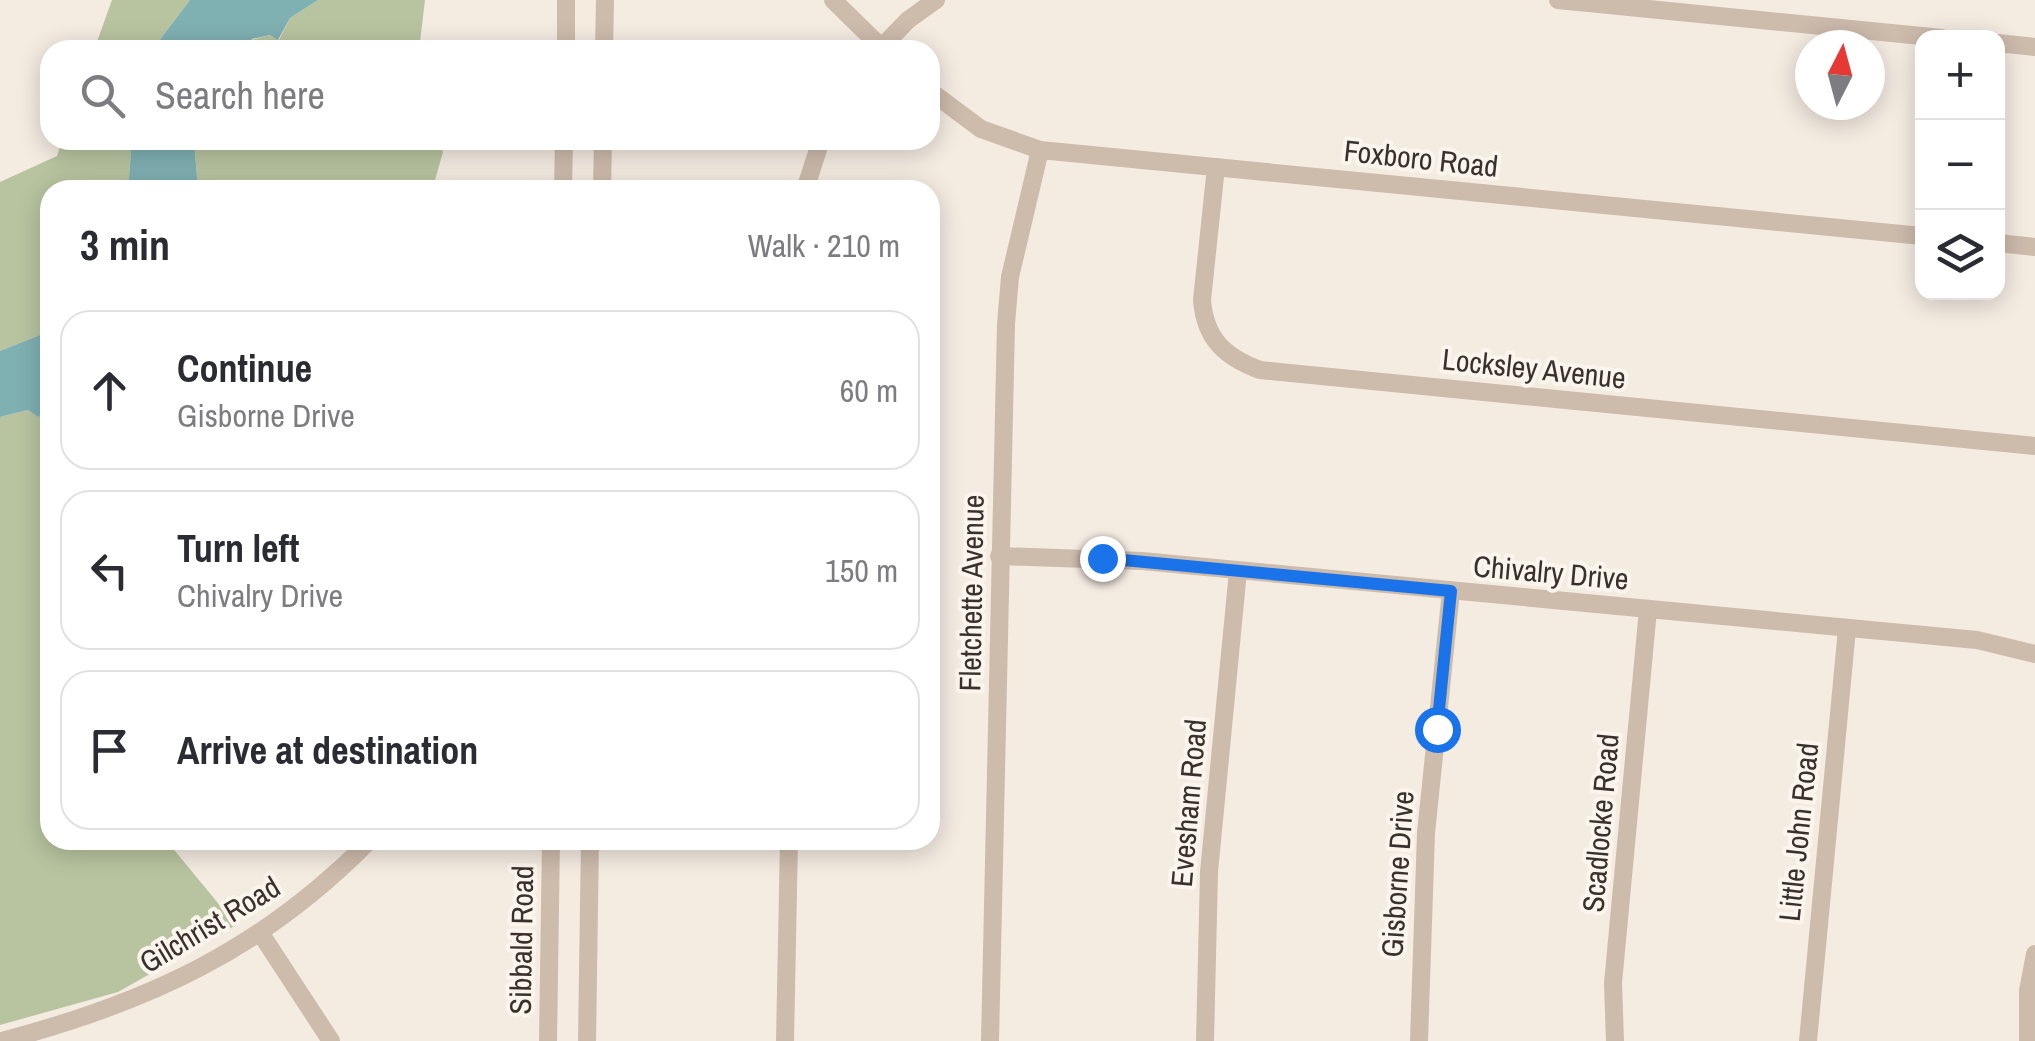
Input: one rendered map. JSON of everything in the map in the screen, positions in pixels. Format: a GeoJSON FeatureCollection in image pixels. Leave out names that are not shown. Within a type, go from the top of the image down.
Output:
{"type":"FeatureCollection","features":[{"type":"Feature","properties":{"kind":"street"},"geometry":{"type":"LineString","coordinates":[[566,0],[566,40]]}},
{"type":"Feature","properties":{"kind":"street"},"geometry":{"type":"LineString","coordinates":[[604,40],[605,0]]}},
{"type":"Feature","properties":{"kind":"street"},"geometry":{"type":"LineString","coordinates":[[833,0],[872,40]]}},
{"type":"Feature","properties":{"kind":"street"},"geometry":{"type":"LineString","coordinates":[[889,40],[908,20],[936,0]]}},
{"type":"Feature","properties":{"kind":"street"},"geometry":{"type":"LineString","coordinates":[[1558,0],[1915,35]]}},
{"type":"Feature","properties":{"kind":"street"},"geometry":{"type":"LineString","coordinates":[[2005,44],[2035,46]]}},
{"type":"Feature","properties":{"kind":"street","name":"Foxboro Road"},"geometry":{"type":"LineString","coordinates":[[940,98],[981,130],[1040,150],[1915,235]]}},
{"type":"Feature","properties":{"kind":"street"},"geometry":{"type":"LineString","coordinates":[[563,180],[564,150]]}},
{"type":"Feature","properties":{"kind":"street"},"geometry":{"type":"LineString","coordinates":[[602,150],[602,180]]}},
{"type":"Feature","properties":{"kind":"street"},"geometry":{"type":"LineString","coordinates":[[809,180],[818,150]]}},
{"type":"Feature","properties":{"kind":"street","name":"Fletchette Avenue"},"geometry":{"type":"LineString","coordinates":[[990,1041],[999,556],[1010,277],[1040,150]]}},
{"type":"Feature","properties":{"kind":"street","name":"Locksley Avenue"},"geometry":{"type":"LineString","coordinates":[[1216,167],[1202,300],[1204,320],[1226,354],[1260,370],[2035,446]]}},
{"type":"Feature","properties":{"kind":"street"},"geometry":{"type":"LineString","coordinates":[[2005,244],[2035,247]]}},
{"type":"Feature","properties":{"kind":"street","name":"Chivalry Drive"},"geometry":{"type":"LineString","coordinates":[[999,556],[1102,558],[1977,640],[2035,654]]}},
{"type":"Feature","properties":{"kind":"street","name":"Evesham Road"},"geometry":{"type":"LineString","coordinates":[[1205,1041],[1209,872],[1238,571]]}},
{"type":"Feature","properties":{"kind":"street","name":"Gisborne Drive"},"geometry":{"type":"LineString","coordinates":[[1419,1041],[1426,833],[1451,591]]}},
{"type":"Feature","properties":{"kind":"street","name":"Scadlocke Road"},"geometry":{"type":"LineString","coordinates":[[1615,1041],[1613,984],[1648,610]]}},
{"type":"Feature","properties":{"kind":"street","name":"Little John Road"},"geometry":{"type":"LineString","coordinates":[[1808,1041],[1847,629]]}},
{"type":"Feature","properties":{"kind":"street","name":"Gilchrist Road"},"geometry":{"type":"LineString","coordinates":[[2,1041],[146,996],[261,934],[314,894],[360,850]]}},
{"type":"Feature","properties":{"kind":"street","name":"Sibbald Road"},"geometry":{"type":"LineString","coordinates":[[548,1041],[551,850]]}},
{"type":"Feature","properties":{"kind":"street"},"geometry":{"type":"LineString","coordinates":[[587,1041],[590,850]]}},
{"type":"Feature","properties":{"kind":"street"},"geometry":{"type":"LineString","coordinates":[[786,1041],[789,850]]}},
{"type":"Feature","properties":{"kind":"street"},"geometry":{"type":"LineString","coordinates":[[261,934],[331,1041]]}},
{"type":"Feature","properties":{"kind":"street"},"geometry":{"type":"LineString","coordinates":[[2028,1041],[2028,991],[2035,954]]}},
{"type":"Feature","properties":{"kind":"green space"},"geometry":{"type":"Polygon","coordinates":[[[112,0],[190,0],[160,40],[98,40],[112,0]]]}},
{"type":"Feature","properties":{"kind":"green space"},"geometry":{"type":"Polygon","coordinates":[[[318,0],[425,0],[420,40],[279,40],[290,18],[318,0]]]}},
{"type":"Feature","properties":{"kind":"green space"},"geometry":{"type":"Polygon","coordinates":[[[270,35],[279,40],[251,40],[270,35]]]}},
{"type":"Feature","properties":{"kind":"green space"},"geometry":{"type":"Polygon","coordinates":[[[59,150],[131,150],[129,180],[40,180],[40,335],[0,351],[0,182],[57,156],[59,150]]]}},
{"type":"Feature","properties":{"kind":"green space"},"geometry":{"type":"Polygon","coordinates":[[[195,150],[443,152],[435,180],[197,180],[195,150]]]}},
{"type":"Feature","properties":{"kind":"green space"},"geometry":{"type":"Polygon","coordinates":[[[28,410],[38,417],[40,850],[174,850],[236,925],[118,992],[0,1025],[0,417],[28,410]]]}},
{"type":"Feature","properties":{"kind":"water"},"geometry":{"type":"Polygon","coordinates":[[[190,0],[318,0],[290,18],[278,40],[270,35],[252,40],[160,40],[190,0]]]}},
{"type":"Feature","properties":{"kind":"water"},"geometry":{"type":"Polygon","coordinates":[[[131,150],[195,150],[197,180],[129,180],[131,150]]]}},
{"type":"Feature","properties":{"kind":"water"},"geometry":{"type":"Polygon","coordinates":[[[40,335],[38,417],[28,410],[0,417],[0,351],[40,335]]]}},
{"type":"Feature","properties":{"kind":"route"},"geometry":{"type":"LineString","coordinates":[[1102,558],[1451,591],[1437,729]]}}]}
